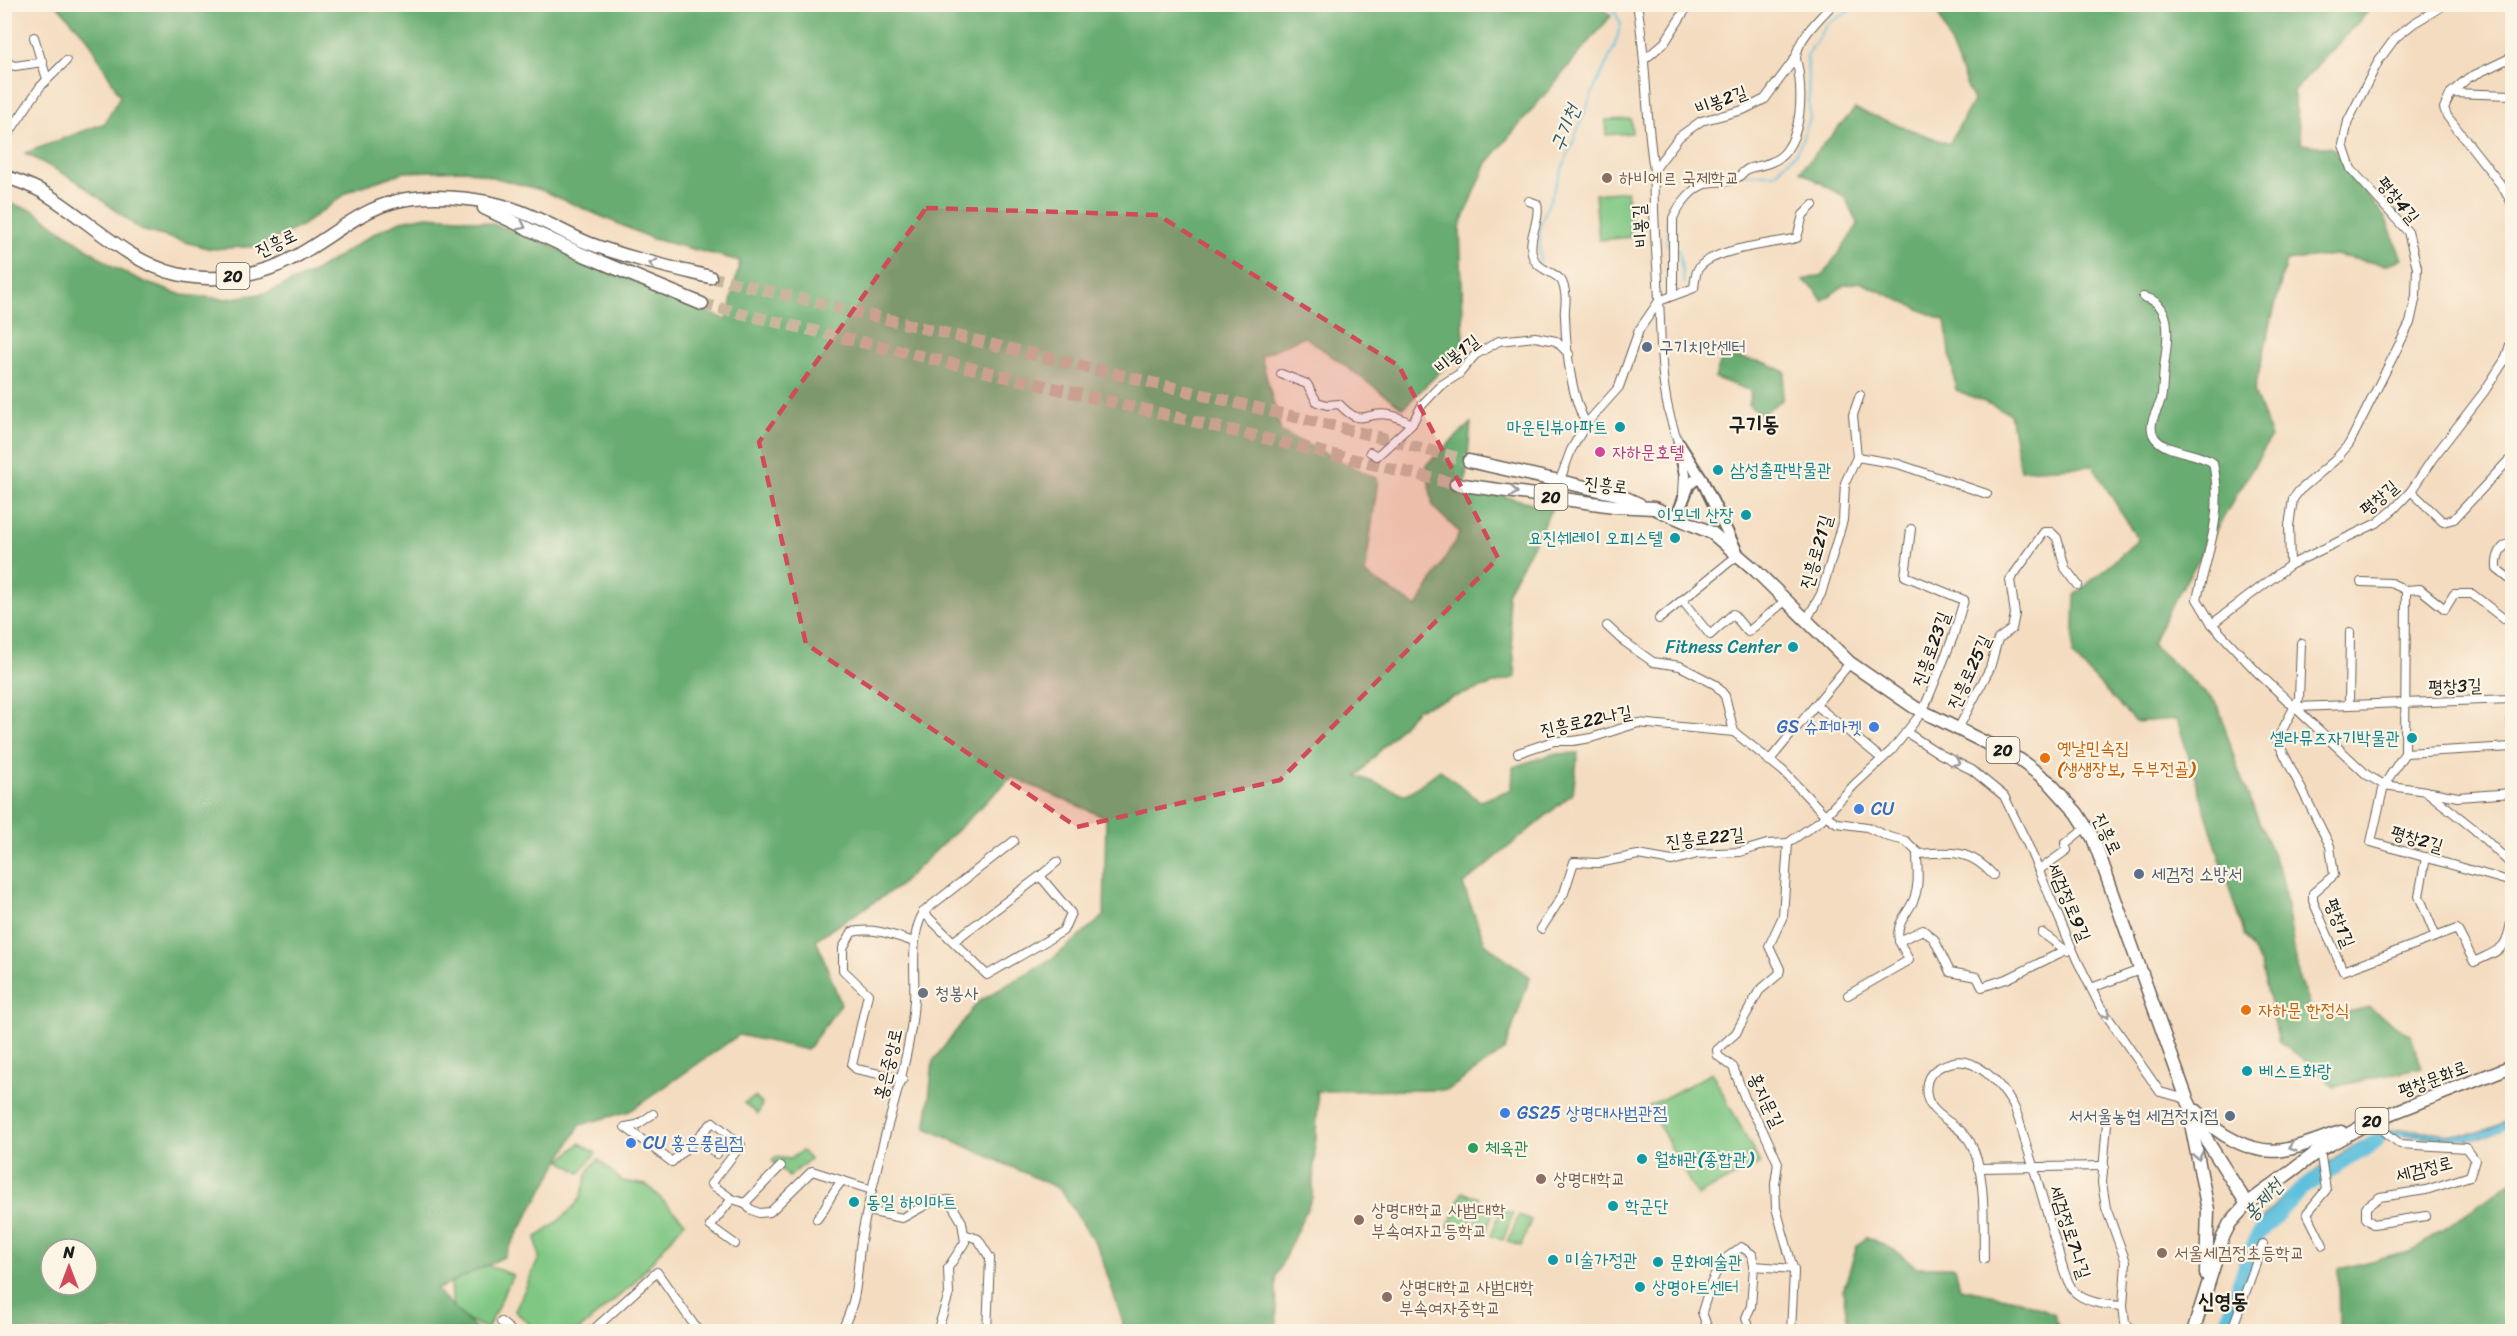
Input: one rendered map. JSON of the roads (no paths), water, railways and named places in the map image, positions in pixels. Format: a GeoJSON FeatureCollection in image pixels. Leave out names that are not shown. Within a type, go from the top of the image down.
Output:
{"type":"FeatureCollection","features":[{"type":"Feature","properties":{"kind":"main road","name":"진흥로"},"geometry":{"type":"LineString","coordinates":[[4,176],[44,192],[119,247],[176,274],[203,277],[244,275],[273,267],[291,259],[342,225],[379,205],[423,197],[454,198],[509,207],[588,243],[633,259],[710,277]]}},
{"type":"Feature","properties":{"kind":"main road","name":"진흥로"},"geometry":{"type":"LineString","coordinates":[[470,201],[579,253],[702,304]]}},
{"type":"Feature","properties":{"kind":"main road"},"geometry":{"type":"LineString","coordinates":[[1679,444],[1702,480],[1738,555]]}},
{"type":"Feature","properties":{"kind":"main road"},"geometry":{"type":"LineString","coordinates":[[1679,444],[1684,475],[1684,495]]}},
{"type":"Feature","properties":{"kind":"main road","name":"진흥로"},"geometry":{"type":"LineString","coordinates":[[1469,461],[1617,494],[1646,507],[1677,516],[1712,533],[1807,619],[1850,663],[1923,711],[2020,760],[2055,788],[2087,826],[2187,1099],[2209,1144],[2247,1204]]}},
{"type":"Feature","properties":{"kind":"main road"},"geometry":{"type":"LineString","coordinates":[[1677,516],[1691,481],[1702,480]]}},
{"type":"Feature","properties":{"kind":"main road","name":"진흥로"},"geometry":{"type":"LineString","coordinates":[[1456,484],[1614,506],[1646,507]]}},
{"type":"Feature","properties":{"kind":"main road","name":"평창문화로"},"geometry":{"type":"LineString","coordinates":[[2247,1204],[2320,1150],[2370,1122],[2512,1066]]}},
{"type":"Feature","properties":{"kind":"main road"},"geometry":{"type":"LineString","coordinates":[[2187,1099],[2217,1130],[2238,1142],[2274,1151],[2286,1150],[2370,1122]]}},
{"type":"Feature","properties":{"kind":"main road"},"geometry":{"type":"LineString","coordinates":[[2187,1099],[2208,1210],[2209,1231],[2203,1299]]}},
{"type":"Feature","properties":{"kind":"main road"},"geometry":{"type":"LineString","coordinates":[[2193,1332],[2223,1237],[2230,1223],[2247,1204]]}},
{"type":"Feature","properties":{"kind":"street","name":"비봉길"},"geometry":{"type":"LineString","coordinates":[[1636,4],[1644,60],[1654,170],[1663,387],[1669,418],[1679,444]]}},
{"type":"Feature","properties":{"kind":"street"},"geometry":{"type":"LineString","coordinates":[[1644,60],[1665,42],[1689,4]]}},
{"type":"Feature","properties":{"kind":"street","name":"비봉2길"},"geometry":{"type":"LineString","coordinates":[[1654,170],[1679,137],[1701,121],[1743,110],[1765,99],[1796,57],[1818,18],[1833,4]]}},
{"type":"Feature","properties":{"kind":"street","name":"평창4길"},"geometry":{"type":"LineString","coordinates":[[2290,565],[2289,526],[2293,499],[2349,444],[2410,323],[2416,296],[2417,267],[2408,232],[2351,169],[2343,145],[2348,121],[2379,60],[2396,37],[2446,4]]}},
{"type":"Feature","properties":{"kind":"street"},"geometry":{"type":"LineString","coordinates":[[34,37],[47,80]]}},
{"type":"Feature","properties":{"kind":"street"},"geometry":{"type":"LineString","coordinates":[[1673,294],[1673,218],[1693,191],[1705,183],[1736,179],[1746,169],[1766,165],[1784,154],[1791,143],[1800,104],[1800,79],[1796,57]]}},
{"type":"Feature","properties":{"kind":"street"},"geometry":{"type":"LineString","coordinates":[[2512,57],[2468,78],[2451,93],[2444,108],[2447,116],[2505,190],[2512,204]]}},
{"type":"Feature","properties":{"kind":"street"},"geometry":{"type":"LineString","coordinates":[[4,135],[9,133],[40,87],[66,61]]}},
{"type":"Feature","properties":{"kind":"street"},"geometry":{"type":"LineString","coordinates":[[4,62],[15,66],[43,62]]}},
{"type":"Feature","properties":{"kind":"street"},"geometry":{"type":"LineString","coordinates":[[2451,93],[2512,95]]}},
{"type":"Feature","properties":{"kind":"street"},"geometry":{"type":"LineString","coordinates":[[1530,201],[1537,204],[1538,210],[1531,237],[1532,255],[1537,264],[1561,281],[1566,296],[1565,314],[1569,354],[1576,398],[1586,424]]}},
{"type":"Feature","properties":{"kind":"street"},"geometry":{"type":"LineString","coordinates":[[1560,480],[1571,450],[1586,424],[1619,387],[1639,330],[1659,301],[1694,288],[1698,270],[1707,261],[1761,243],[1779,243],[1797,238],[1803,215],[1813,205]]}},
{"type":"Feature","properties":{"kind":"street"},"geometry":{"type":"LineString","coordinates":[[2143,297],[2152,299],[2165,315],[2168,335],[2161,399],[2151,428],[2154,438],[2164,447],[2202,456],[2213,463],[2217,494],[2213,541],[2197,599],[2212,624],[2257,672],[2296,706],[2367,775],[2384,785],[2458,797],[2512,793]]}},
{"type":"Feature","properties":{"kind":"street","name":"비봉1길"},"geometry":{"type":"LineString","coordinates":[[1370,452],[1377,456],[1412,424],[1422,405],[1440,386],[1459,374],[1475,355],[1499,341],[1535,337],[1556,341],[1569,354]]}},
{"type":"Feature","properties":{"kind":"street","name":"평창길"},"geometry":{"type":"LineString","coordinates":[[2212,624],[2290,565],[2377,523],[2410,491],[2484,392],[2506,358],[2512,338]]}},
{"type":"Feature","properties":{"kind":"street"},"geometry":{"type":"LineString","coordinates":[[1281,374],[1307,384],[1317,402],[1339,405],[1348,414],[1358,419],[1391,415],[1412,424]]}},
{"type":"Feature","properties":{"kind":"street","name":"진흥로21길"},"geometry":{"type":"LineString","coordinates":[[1807,619],[1821,594],[1843,520],[1845,483],[1857,457],[1853,415],[1860,394]]}},
{"type":"Feature","properties":{"kind":"street"},"geometry":{"type":"LineString","coordinates":[[1857,457],[1898,464],[1987,494]]}},
{"type":"Feature","properties":{"kind":"street"},"geometry":{"type":"LineString","coordinates":[[2410,491],[2443,522],[2454,519],[2508,461],[2512,463]]}},
{"type":"Feature","properties":{"kind":"street","name":"진흥로23길"},"geometry":{"type":"LineString","coordinates":[[1911,529],[1905,576],[1964,600],[1953,637],[1923,711]]}},
{"type":"Feature","properties":{"kind":"street","name":"진흥로25길"},"geometry":{"type":"LineString","coordinates":[[1958,729],[1990,668],[1998,639],[2012,629],[2015,614],[2010,580],[2044,532],[2051,532],[2056,538],[2065,568],[2078,585]]}},
{"type":"Feature","properties":{"kind":"street"},"geometry":{"type":"LineString","coordinates":[[2512,543],[2501,548],[2496,560],[2497,569],[2512,581]]}},
{"type":"Feature","properties":{"kind":"street"},"geometry":{"type":"LineString","coordinates":[[1659,619],[1738,555]]}},
{"type":"Feature","properties":{"kind":"street"},"geometry":{"type":"LineString","coordinates":[[2361,582],[2391,583],[2406,590],[2420,589],[2445,609],[2454,594],[2472,594],[2504,619],[2512,619]]}},
{"type":"Feature","properties":{"kind":"street","name":"평창3길"},"geometry":{"type":"LineString","coordinates":[[2405,753],[2406,590]]}},
{"type":"Feature","properties":{"kind":"street"},"geometry":{"type":"LineString","coordinates":[[1682,600],[1710,635],[1733,614],[1748,632],[1786,600]]}},
{"type":"Feature","properties":{"kind":"street"},"geometry":{"type":"LineString","coordinates":[[1607,626],[1653,662],[1680,666],[1716,685],[1725,696],[1734,732],[1783,771],[1825,815],[1837,823],[1868,827],[1906,841],[1920,854],[1944,851],[1964,854],[1982,862],[1993,875]]}},
{"type":"Feature","properties":{"kind":"street"},"geometry":{"type":"LineString","coordinates":[[2349,705],[2350,633]]}},
{"type":"Feature","properties":{"kind":"street"},"geometry":{"type":"LineString","coordinates":[[2296,706],[2299,698],[2301,643]]}},
{"type":"Feature","properties":{"kind":"street"},"geometry":{"type":"LineString","coordinates":[[1769,761],[1850,663]]}},
{"type":"Feature","properties":{"kind":"street","name":"평창3길"},"geometry":{"type":"LineString","coordinates":[[2296,706],[2511,699],[2512,730]]}},
{"type":"Feature","properties":{"kind":"street"},"geometry":{"type":"LineString","coordinates":[[1816,705],[1882,759]]}},
{"type":"Feature","properties":{"kind":"street","name":"평창1길"},"geometry":{"type":"LineString","coordinates":[[2296,706],[2277,740],[2330,846],[2334,875],[2313,893],[2313,901],[2343,971],[2457,929],[2474,962],[2503,948],[2508,941],[2512,918]]}},
{"type":"Feature","properties":{"kind":"street"},"geometry":{"type":"LineString","coordinates":[[1788,843],[1825,815],[1882,759],[1923,711]]}},
{"type":"Feature","properties":{"kind":"street","name":"진흥로22나길"},"geometry":{"type":"LineString","coordinates":[[1518,753],[1554,741],[1591,738],[1638,723],[1734,732]]}},
{"type":"Feature","properties":{"kind":"street","name":"세검정로9길"},"geometry":{"type":"LineString","coordinates":[[1906,732],[1940,754],[1972,770],[2004,796],[2100,1006],[2160,1092],[2187,1099]]}},
{"type":"Feature","properties":{"kind":"street"},"geometry":{"type":"LineString","coordinates":[[2384,785],[2405,753],[2512,747]]}},
{"type":"Feature","properties":{"kind":"street","name":"평창2길"},"geometry":{"type":"LineString","coordinates":[[2384,785],[2371,842],[2512,882]]}},
{"type":"Feature","properties":{"kind":"street"},"geometry":{"type":"LineString","coordinates":[[2426,791],[2474,829],[2512,865]]}},
{"type":"Feature","properties":{"kind":"street"},"geometry":{"type":"LineString","coordinates":[[2039,870],[2067,850],[2065,844],[2087,826]]}},
{"type":"Feature","properties":{"kind":"street"},"geometry":{"type":"LineString","coordinates":[[1014,842],[923,912],[987,975],[1063,931],[1071,913],[1040,876]]}},
{"type":"Feature","properties":{"kind":"street","name":"진흥로22길"},"geometry":{"type":"LineString","coordinates":[[1541,929],[1564,893],[1574,862],[1598,863],[1638,855],[1672,861],[1697,854],[1740,852],[1767,844],[1788,843]]}},
{"type":"Feature","properties":{"kind":"street","name":"홍지문길"},"geometry":{"type":"LineString","coordinates":[[1788,843],[1783,916],[1769,946],[1780,969],[1779,974],[1759,991],[1736,1033],[1717,1050],[1718,1056],[1733,1067],[1746,1101],[1778,1163],[1775,1184],[1776,1208],[1794,1269],[1791,1332]]}},
{"type":"Feature","properties":{"kind":"street"},"geometry":{"type":"LineString","coordinates":[[1848,995],[1909,960],[1899,942],[1897,933],[1905,912],[1914,900],[1917,852]]}},
{"type":"Feature","properties":{"kind":"street"},"geometry":{"type":"LineString","coordinates":[[2426,857],[2419,896],[2436,937]]}},
{"type":"Feature","properties":{"kind":"street"},"geometry":{"type":"LineString","coordinates":[[954,941],[1057,862]]}},
{"type":"Feature","properties":{"kind":"street","name":"홍은중앙로"},"geometry":{"type":"LineString","coordinates":[[841,1332],[853,1308],[859,1257],[880,1153],[903,1079],[913,1020],[914,942],[923,912]]}},
{"type":"Feature","properties":{"kind":"street"},"geometry":{"type":"LineString","coordinates":[[903,1079],[856,1069],[852,1065],[868,994],[843,969],[843,948],[852,932],[866,929],[882,931],[914,942]]}},
{"type":"Feature","properties":{"kind":"street"},"geometry":{"type":"LineString","coordinates":[[1899,942],[1923,930],[1934,939],[1950,972],[1977,976],[1982,987],[2009,978],[2066,950]]}},
{"type":"Feature","properties":{"kind":"street"},"geometry":{"type":"LineString","coordinates":[[2042,933],[2076,957]]}},
{"type":"Feature","properties":{"kind":"street"},"geometry":{"type":"LineString","coordinates":[[2091,988],[2140,970]]}},
{"type":"Feature","properties":{"kind":"street","name":"세검정로7나길"},"geometry":{"type":"LineString","coordinates":[[1984,1259],[1978,1168],[1970,1142],[1959,1130],[1935,1112],[1928,1099],[1927,1082],[1936,1068],[1952,1062],[1969,1062],[1984,1070],[2013,1106],[2064,1271],[2073,1291],[2086,1299],[2106,1305],[2123,1306]]}},
{"type":"Feature","properties":{"kind":"street"},"geometry":{"type":"LineString","coordinates":[[653,1114],[637,1125],[625,1127],[672,1162],[713,1122],[741,1145],[711,1184],[732,1199],[745,1203],[750,1209],[759,1213],[770,1212],[812,1171],[872,1190]]}},
{"type":"Feature","properties":{"kind":"street","name":"세검정로"},"geometry":{"type":"LineString","coordinates":[[2370,1122],[2400,1143],[2466,1148],[2475,1160],[2470,1176],[2426,1190],[2380,1197],[2366,1207],[2366,1218],[2373,1224],[2426,1216]]}},
{"type":"Feature","properties":{"kind":"street"},"geometry":{"type":"LineString","coordinates":[[2107,1123],[2102,1184],[2106,1208],[2126,1262],[2123,1306],[2125,1323],[2136,1332]]}},
{"type":"Feature","properties":{"kind":"street"},"geometry":{"type":"LineString","coordinates":[[703,1143],[717,1154]]}},
{"type":"Feature","properties":{"kind":"street"},"geometry":{"type":"LineString","coordinates":[[2320,1150],[2326,1190],[2307,1213],[2323,1245]]}},
{"type":"Feature","properties":{"kind":"street"},"geometry":{"type":"LineString","coordinates":[[2033,1167],[2104,1166]]}},
{"type":"Feature","properties":{"kind":"street"},"geometry":{"type":"LineString","coordinates":[[745,1203],[781,1167]]}},
{"type":"Feature","properties":{"kind":"street","name":"세검정로7나길"},"geometry":{"type":"LineString","coordinates":[[1978,1168],[2033,1167]]}},
{"type":"Feature","properties":{"kind":"street"},"geometry":{"type":"LineString","coordinates":[[817,1219],[829,1204],[834,1189],[842,1181]]}},
{"type":"Feature","properties":{"kind":"street"},"geometry":{"type":"LineString","coordinates":[[732,1199],[710,1226],[735,1244]]}},
{"type":"Feature","properties":{"kind":"street"},"geometry":{"type":"LineString","coordinates":[[868,1211],[902,1218],[933,1201],[949,1200],[962,1222],[965,1242],[948,1268],[949,1294],[937,1332]]}},
{"type":"Feature","properties":{"kind":"street"},"geometry":{"type":"LineString","coordinates":[[964,1234],[978,1239],[990,1258],[987,1332]]}},
{"type":"Feature","properties":{"kind":"street"},"geometry":{"type":"LineString","coordinates":[[2231,1332],[2263,1244]]}},
{"type":"Feature","properties":{"kind":"street"},"geometry":{"type":"LineString","coordinates":[[1709,1332],[1702,1312],[1710,1286],[1721,1262],[1741,1247],[1752,1254],[1754,1266],[1751,1306],[1746,1318],[1751,1332]]}},
{"type":"Feature","properties":{"kind":"street"},"geometry":{"type":"LineString","coordinates":[[1754,1266],[1794,1269]]}},
{"type":"Feature","properties":{"kind":"street"},"geometry":{"type":"LineString","coordinates":[[591,1332],[657,1272],[699,1332]]}},
{"type":"Feature","properties":{"kind":"street"},"geometry":{"type":"LineString","coordinates":[[501,1322],[513,1332]]}},
{"type":"Feature","properties":{"kind":"water","name":"홍제천"},"geometry":{"type":"Polygon","coordinates":[[[2512,1118],[2512,1125],[2474,1139],[2414,1134],[2397,1135],[2362,1150],[2320,1177],[2282,1208],[2258,1236],[2243,1271],[2226,1331],[2220,1332],[2229,1295],[2251,1236],[2275,1205],[2316,1171],[2360,1143],[2380,1134],[2405,1129],[2465,1134],[2489,1129],[2512,1118]]]}},
{"type":"Feature","properties":{"kind":"waterway","name":"구기천"},"geometry":{"type":"LineString","coordinates":[[1540,262],[1540,225],[1593,91],[1614,48],[1621,24],[1611,4]]}},
{"type":"Feature","properties":{"kind":"waterway"},"geometry":{"type":"LineString","coordinates":[[1745,174],[1775,174],[1797,152],[1810,119],[1807,56],[1827,24],[1862,4]]}},
{"type":"Feature","properties":{"kind":"waterway"},"geometry":{"type":"LineString","coordinates":[[1671,246],[1667,244],[1670,210],[1689,186],[1710,174],[1737,174]]}},
{"type":"Feature","properties":{"kind":"waterway"},"geometry":{"type":"LineString","coordinates":[[1676,249],[1679,251],[1684,283]]}},
{"type":"Feature","properties":{"kind":"waterway"},"geometry":{"type":"LineString","coordinates":[[2484,1136],[2512,1125]]}},
{"type":"Feature","properties":{"kind":"waterway"},"geometry":{"type":"LineString","coordinates":[[2398,1134],[2440,1139],[2479,1138]]}},
{"type":"Feature","properties":{"kind":"waterway","name":"홍제천"},"geometry":{"type":"LineString","coordinates":[[2224,1332],[2239,1283],[2258,1235],[2301,1189],[2376,1142]]}},
{"type":"Feature","properties":{"kind":"tunnel"},"geometry":{"type":"LineString","coordinates":[[710,277],[1387,439],[1469,461]]}},
{"type":"Feature","properties":{"kind":"tunnel"},"geometry":{"type":"LineString","coordinates":[[702,304],[1456,484]]}},
{"type":"Feature","properties":{"kind":"place","name":"하비에르 국제학교"},"geometry":{"type":"Point","coordinates":[1607,178]}},
{"type":"Feature","properties":{"kind":"place","name":"구기치안센터"},"geometry":{"type":"Point","coordinates":[1647,347]}},
{"type":"Feature","properties":{"kind":"place","name":"마운틴뷰아파트"},"geometry":{"type":"Point","coordinates":[1620,427]}},
{"type":"Feature","properties":{"kind":"place","name":"자하문호텔"},"geometry":{"type":"Point","coordinates":[1600,452]}},
{"type":"Feature","properties":{"kind":"place","name":"삼성출판박물관"},"geometry":{"type":"Point","coordinates":[1718,470]}},
{"type":"Feature","properties":{"kind":"place","name":"이모네 산장"},"geometry":{"type":"Point","coordinates":[1746,515]}},
{"type":"Feature","properties":{"kind":"place","name":"요진쉐레이 오피스텔"},"geometry":{"type":"Point","coordinates":[1675,538]}},
{"type":"Feature","properties":{"kind":"place","name":"Fitness Center"},"geometry":{"type":"Point","coordinates":[1793,647]}},
{"type":"Feature","properties":{"kind":"place","name":"GS 슈퍼마켓"},"geometry":{"type":"Point","coordinates":[1874,727]}},
{"type":"Feature","properties":{"kind":"place","name":"셀라뮤즈자기박물관"},"geometry":{"type":"Point","coordinates":[2412,738]}},
{"type":"Feature","properties":{"kind":"place","name":"옛날민속집 (생생장보, 두부전골)"},"geometry":{"type":"Point","coordinates":[2045,758]}},
{"type":"Feature","properties":{"kind":"place","name":"CU"},"geometry":{"type":"Point","coordinates":[1859,809]}},
{"type":"Feature","properties":{"kind":"place","name":"세검정 소방서"},"geometry":{"type":"Point","coordinates":[2139,874]}},
{"type":"Feature","properties":{"kind":"place","name":"청봉사"},"geometry":{"type":"Point","coordinates":[923,993]}},
{"type":"Feature","properties":{"kind":"place","name":"자하문 한정식"},"geometry":{"type":"Point","coordinates":[2246,1010]}},
{"type":"Feature","properties":{"kind":"place","name":"베스트화랑"},"geometry":{"type":"Point","coordinates":[2247,1071]}},
{"type":"Feature","properties":{"kind":"place","name":"GS25 상명대사범관점"},"geometry":{"type":"Point","coordinates":[1505,1113]}},
{"type":"Feature","properties":{"kind":"place","name":"서서울농협 세검정지점"},"geometry":{"type":"Point","coordinates":[2230,1116]}},
{"type":"Feature","properties":{"kind":"place","name":"CU 홍은풍림점"},"geometry":{"type":"Point","coordinates":[631,1143]}},
{"type":"Feature","properties":{"kind":"place","name":"체육관"},"geometry":{"type":"Point","coordinates":[1473,1148]}},
{"type":"Feature","properties":{"kind":"place","name":"월해관(종합관)"},"geometry":{"type":"Point","coordinates":[1642,1159]}},
{"type":"Feature","properties":{"kind":"place","name":"상명대학교"},"geometry":{"type":"Point","coordinates":[1541,1179]}},
{"type":"Feature","properties":{"kind":"place","name":"동일 하이마트"},"geometry":{"type":"Point","coordinates":[854,1202]}},
{"type":"Feature","properties":{"kind":"place","name":"학군단"},"geometry":{"type":"Point","coordinates":[1613,1206]}},
{"type":"Feature","properties":{"kind":"place","name":"상명대학교 사범대학 부속여자고등학교"},"geometry":{"type":"Point","coordinates":[1359,1220]}},
{"type":"Feature","properties":{"kind":"place","name":"서울세검정초등학교"},"geometry":{"type":"Point","coordinates":[2162,1253]}},
{"type":"Feature","properties":{"kind":"place","name":"미술가정관"},"geometry":{"type":"Point","coordinates":[1553,1260]}},
{"type":"Feature","properties":{"kind":"place","name":"문화예술관"},"geometry":{"type":"Point","coordinates":[1658,1262]}},
{"type":"Feature","properties":{"kind":"place","name":"상명아트센터"},"geometry":{"type":"Point","coordinates":[1640,1287]}},
{"type":"Feature","properties":{"kind":"place","name":"상명대학교 사범대학 부속여자중학교"},"geometry":{"type":"Point","coordinates":[1387,1297]}},
{"type":"Feature","properties":{"kind":"district","name":"구기동"},"geometry":{"type":"Point","coordinates":[1754,424]}},
{"type":"Feature","properties":{"kind":"district","name":"신영동"},"geometry":{"type":"Point","coordinates":[2223,1301]}}]}
